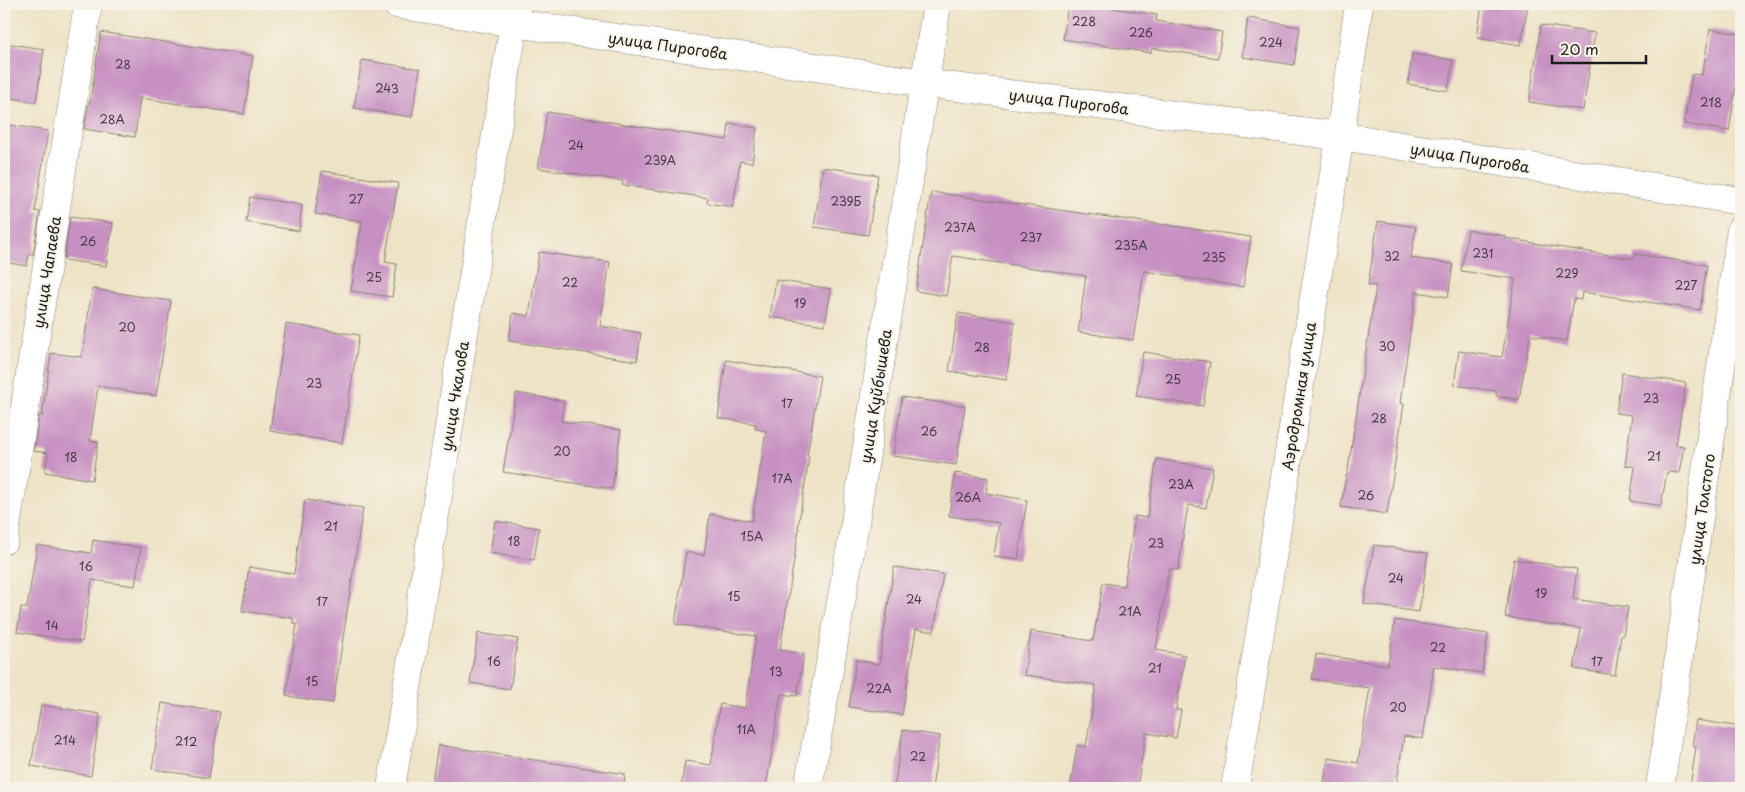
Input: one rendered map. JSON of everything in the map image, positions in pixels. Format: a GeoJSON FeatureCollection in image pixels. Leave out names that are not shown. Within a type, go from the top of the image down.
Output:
{"type":"FeatureCollection","features":[{"type":"Feature","properties":{"kind":"street","name":"улица Чапаева"},"geometry":{"type":"LineString","coordinates":[[4,540],[88,4]]}},
{"type":"Feature","properties":{"kind":"street","name":"улица Пирогова"},"geometry":{"type":"LineString","coordinates":[[396,4],[516,13],[924,83],[1340,136],[1741,201]]}},
{"type":"Feature","properties":{"kind":"street","name":"улица Куйбышева"},"geometry":{"type":"LineString","coordinates":[[808,788],[854,529],[937,4]]}},
{"type":"Feature","properties":{"kind":"street","name":"Аэродромная улица"},"geometry":{"type":"LineString","coordinates":[[1235,788],[1340,136],[1359,4]]}},
{"type":"Feature","properties":{"kind":"street","name":"улица Чкалова"},"geometry":{"type":"LineString","coordinates":[[391,788],[516,13]]}},
{"type":"Feature","properties":{"kind":"street","name":"улица Толстого"},"geometry":{"type":"LineString","coordinates":[[1660,788],[1741,229]]}},
{"type":"Feature","properties":{"kind":"building"},"geometry":{"type":"Polygon","coordinates":[[[1068,4],[1105,4],[1105,7],[1157,15],[1156,21],[1222,32],[1218,58],[1152,48],[1151,53],[1063,39],[1068,4]]]}},
{"type":"Feature","properties":{"kind":"building"},"geometry":{"type":"Polygon","coordinates":[[[1482,4],[1528,4],[1521,45],[1477,38],[1482,4]]]}},
{"type":"Feature","properties":{"kind":"building"},"geometry":{"type":"Polygon","coordinates":[[[1248,18],[1300,27],[1294,65],[1242,57],[1248,18]]]}},
{"type":"Feature","properties":{"kind":"building"},"geometry":{"type":"Polygon","coordinates":[[[1541,25],[1595,33],[1583,110],[1529,102],[1541,25]]]}},
{"type":"Feature","properties":{"kind":"building"},"geometry":{"type":"Polygon","coordinates":[[[1710,29],[1741,34],[1741,56],[1729,131],[1684,124],[1692,74],[1702,75],[1710,29]]]}},
{"type":"Feature","properties":{"kind":"building"},"geometry":{"type":"Polygon","coordinates":[[[101,32],[253,56],[244,114],[140,98],[135,137],[84,129],[101,32]]]}},
{"type":"Feature","properties":{"kind":"building"},"geometry":{"type":"Polygon","coordinates":[[[4,43],[44,49],[36,102],[4,97],[4,43]]]}},
{"type":"Feature","properties":{"kind":"building"},"geometry":{"type":"Polygon","coordinates":[[[1412,54],[1453,60],[1448,91],[1408,84],[1412,54]]]}},
{"type":"Feature","properties":{"kind":"building"},"geometry":{"type":"Polygon","coordinates":[[[362,60],[420,69],[412,117],[354,108],[362,60]]]}},
{"type":"Feature","properties":{"kind":"building"},"geometry":{"type":"Polygon","coordinates":[[[547,112],[727,140],[729,123],[757,128],[752,163],[740,161],[733,207],[707,203],[708,198],[622,185],[623,181],[538,168],[547,112]]]}},
{"type":"Feature","properties":{"kind":"building"},"geometry":{"type":"Polygon","coordinates":[[[9,125],[48,131],[35,211],[40,212],[33,255],[29,254],[27,266],[4,262],[4,160],[9,125]]]}},
{"type":"Feature","properties":{"kind":"building"},"geometry":{"type":"Polygon","coordinates":[[[823,167],[878,175],[868,235],[814,227],[823,167]]]}},
{"type":"Feature","properties":{"kind":"building"},"geometry":{"type":"Polygon","coordinates":[[[322,171],[398,183],[385,262],[397,264],[392,297],[351,291],[362,221],[315,214],[322,171]]]}},
{"type":"Feature","properties":{"kind":"building"},"geometry":{"type":"Polygon","coordinates":[[[931,192],[1251,237],[1243,287],[1144,271],[1133,340],[1078,332],[1086,276],[953,256],[946,296],[916,291],[931,192]]]}},
{"type":"Feature","properties":{"kind":"building"},"geometry":{"type":"Polygon","coordinates":[[[250,197],[302,205],[299,231],[246,222],[250,197]]]}},
{"type":"Feature","properties":{"kind":"building"},"geometry":{"type":"Polygon","coordinates":[[[70,217],[113,223],[106,266],[64,260],[70,217]]]}},
{"type":"Feature","properties":{"kind":"building"},"geometry":{"type":"Polygon","coordinates":[[[1378,221],[1416,227],[1411,258],[1453,264],[1448,297],[1416,292],[1400,403],[1404,404],[1387,514],[1341,507],[1376,286],[1368,285],[1378,221]]]}},
{"type":"Feature","properties":{"kind":"building"},"geometry":{"type":"Polygon","coordinates":[[[1468,230],[1545,245],[1634,259],[1635,254],[1707,265],[1700,310],[1582,292],[1581,300],[1574,299],[1567,341],[1530,335],[1519,400],[1496,396],[1497,391],[1454,385],[1459,351],[1502,357],[1515,279],[1461,271],[1468,230]]]}},
{"type":"Feature","properties":{"kind":"building"},"geometry":{"type":"Polygon","coordinates":[[[539,252],[610,262],[600,326],[641,333],[637,361],[509,341],[513,313],[529,316],[539,252]]]}},
{"type":"Feature","properties":{"kind":"building"},"geometry":{"type":"Polygon","coordinates":[[[776,280],[831,289],[825,325],[770,317],[776,280]]]}},
{"type":"Feature","properties":{"kind":"building"},"geometry":{"type":"Polygon","coordinates":[[[92,289],[171,301],[156,396],[98,386],[90,441],[98,442],[92,480],[45,472],[48,453],[34,451],[39,415],[42,416],[51,353],[82,357],[92,289]]]}},
{"type":"Feature","properties":{"kind":"building"},"geometry":{"type":"Polygon","coordinates":[[[958,313],[1015,322],[1006,380],[949,371],[958,313]]]}},
{"type":"Feature","properties":{"kind":"building"},"geometry":{"type":"Polygon","coordinates":[[[286,324],[359,335],[342,443],[270,431],[286,324]]]}},
{"type":"Feature","properties":{"kind":"building"},"geometry":{"type":"Polygon","coordinates":[[[1143,352],[1210,362],[1203,406],[1136,396],[1143,352]]]}},
{"type":"Feature","properties":{"kind":"building"},"geometry":{"type":"Polygon","coordinates":[[[726,360],[820,376],[780,650],[804,654],[797,696],[781,694],[766,788],[681,788],[685,761],[711,765],[720,704],[745,708],[756,636],[675,624],[686,552],[704,555],[710,514],[752,521],[766,431],[755,429],[756,424],[718,418],[726,360]]]}},
{"type":"Feature","properties":{"kind":"building"},"geometry":{"type":"Polygon","coordinates":[[[1622,373],[1686,383],[1676,445],[1684,446],[1679,473],[1667,472],[1661,506],[1630,501],[1635,467],[1625,465],[1632,415],[1616,413],[1622,373]]]}},
{"type":"Feature","properties":{"kind":"building"},"geometry":{"type":"Polygon","coordinates":[[[516,393],[564,401],[561,421],[621,430],[612,489],[503,472],[516,393]]]}},
{"type":"Feature","properties":{"kind":"building"},"geometry":{"type":"Polygon","coordinates":[[[902,397],[965,406],[956,465],[893,456],[902,397]]]}},
{"type":"Feature","properties":{"kind":"building"},"geometry":{"type":"Polygon","coordinates":[[[1157,459],[1213,468],[1206,508],[1188,505],[1178,570],[1169,569],[1156,650],[1185,655],[1176,710],[1181,710],[1176,738],[1146,733],[1137,788],[1070,788],[1077,745],[1086,747],[1096,685],[1024,675],[1031,631],[1093,641],[1103,583],[1124,586],[1135,516],[1147,518],[1157,459]]]}},
{"type":"Feature","properties":{"kind":"building"},"geometry":{"type":"Polygon","coordinates":[[[955,473],[988,478],[986,493],[1027,500],[1018,559],[994,556],[999,523],[949,516],[955,473]]]}},
{"type":"Feature","properties":{"kind":"building"},"geometry":{"type":"Polygon","coordinates":[[[305,500],[363,508],[333,703],[286,696],[297,624],[293,623],[293,618],[242,611],[249,567],[294,574],[305,500]]]}},
{"type":"Feature","properties":{"kind":"building"},"geometry":{"type":"Polygon","coordinates":[[[495,521],[539,528],[534,560],[490,553],[495,521]]]}},
{"type":"Feature","properties":{"kind":"building"},"geometry":{"type":"Polygon","coordinates":[[[93,540],[141,548],[135,586],[92,580],[82,642],[17,632],[21,607],[27,608],[37,545],[91,553],[93,540]]]}},
{"type":"Feature","properties":{"kind":"building"},"geometry":{"type":"Polygon","coordinates":[[[1374,545],[1428,553],[1419,612],[1364,604],[1374,545]]]}},
{"type":"Feature","properties":{"kind":"building"},"geometry":{"type":"Polygon","coordinates":[[[1514,559],[1577,569],[1573,599],[1628,607],[1623,636],[1621,635],[1615,675],[1574,669],[1581,629],[1505,617],[1514,559]]]}},
{"type":"Feature","properties":{"kind":"building"},"geometry":{"type":"Polygon","coordinates":[[[894,567],[943,574],[934,632],[916,629],[902,715],[849,707],[856,660],[879,664],[894,567]]]}},
{"type":"Feature","properties":{"kind":"building"},"geometry":{"type":"Polygon","coordinates":[[[1395,620],[1488,634],[1482,673],[1434,666],[1423,739],[1404,736],[1396,788],[1323,788],[1328,758],[1358,763],[1370,688],[1312,679],[1316,654],[1388,665],[1395,620]]]}},
{"type":"Feature","properties":{"kind":"building"},"geometry":{"type":"Polygon","coordinates":[[[478,633],[518,639],[510,689],[470,683],[478,633]]]}},
{"type":"Feature","properties":{"kind":"building"},"geometry":{"type":"Polygon","coordinates":[[[162,703],[220,712],[209,778],[152,769],[162,703]]]}},
{"type":"Feature","properties":{"kind":"building"},"geometry":{"type":"Polygon","coordinates":[[[41,705],[100,714],[91,776],[31,766],[41,705]]]}},
{"type":"Feature","properties":{"kind":"building"},"geometry":{"type":"Polygon","coordinates":[[[1696,720],[1741,727],[1741,788],[1690,788],[1696,747],[1692,746],[1696,720]]]}},
{"type":"Feature","properties":{"kind":"building"},"geometry":{"type":"Polygon","coordinates":[[[903,730],[940,736],[932,788],[894,788],[903,730]]]}},
{"type":"Feature","properties":{"kind":"building"},"geometry":{"type":"Polygon","coordinates":[[[438,745],[625,774],[624,788],[431,788],[438,745]]]}}]}
